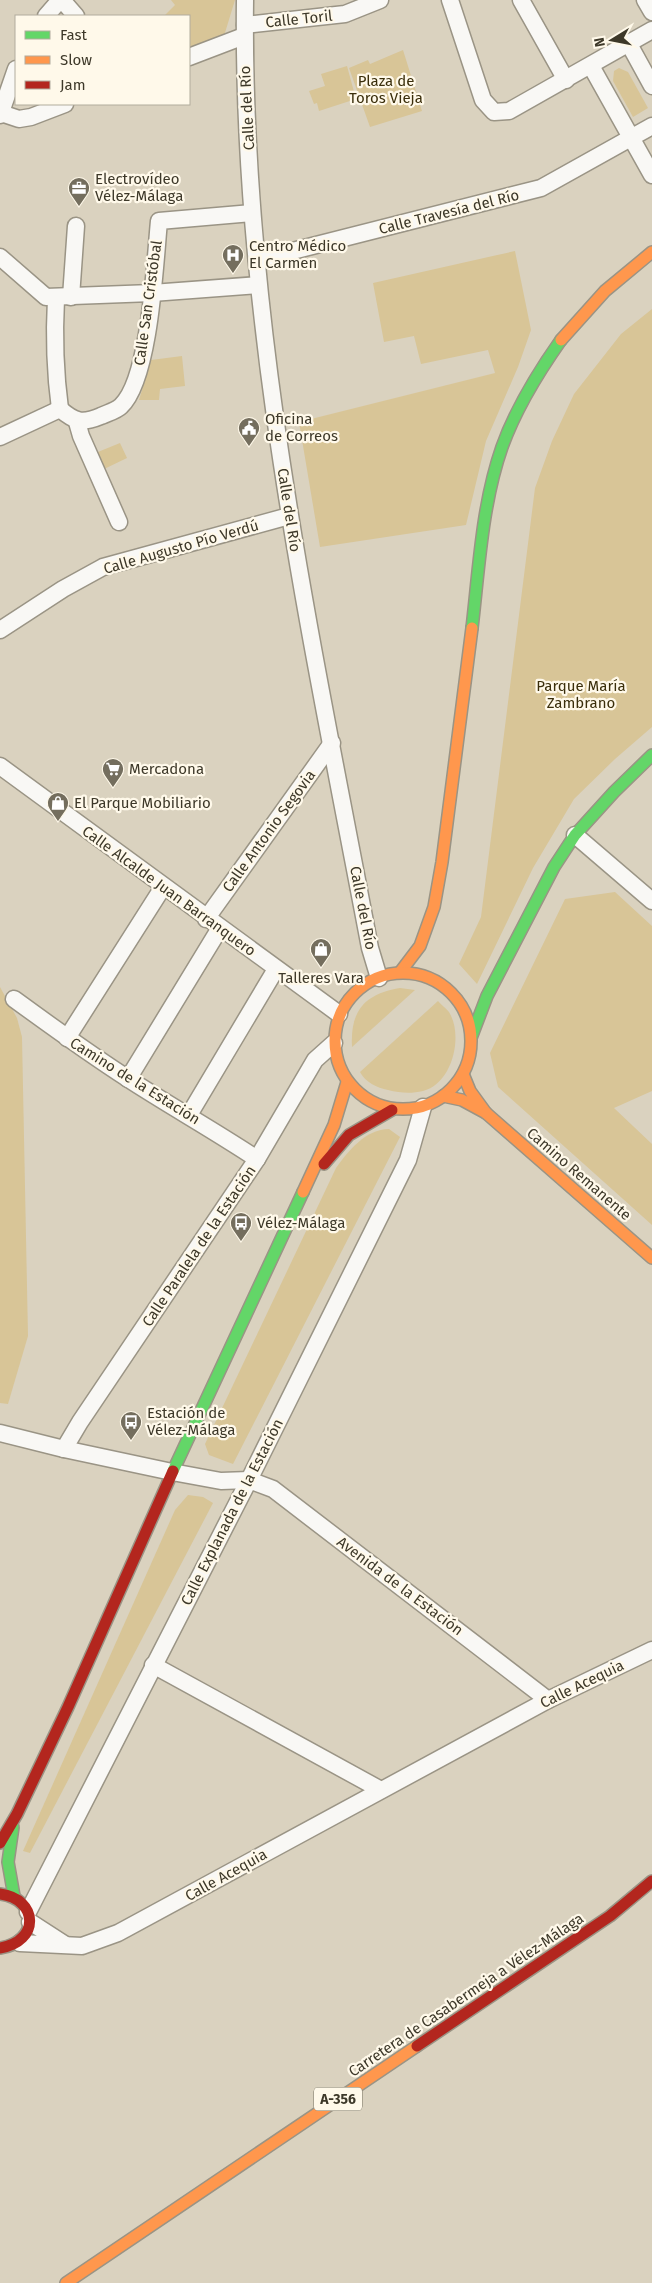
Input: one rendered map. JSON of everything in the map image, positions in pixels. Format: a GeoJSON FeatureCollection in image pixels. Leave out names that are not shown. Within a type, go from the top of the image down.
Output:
{"type":"FeatureCollection","features":[{"type":"Feature","properties":{"kind":"street"},"geometry":{"type":"LineString","coordinates":[[47,15],[61,0],[75,15]]}},
{"type":"Feature","properties":{"kind":"street","name":"Calle del Río"},"geometry":{"type":"LineString","coordinates":[[245,0],[244,30],[252,213],[258,285],[289,516],[370,948],[379,978]]}},
{"type":"Feature","properties":{"kind":"street","name":"Calle Toril"},"geometry":{"type":"LineString","coordinates":[[190,57],[244,30],[345,14],[380,0]]}},
{"type":"Feature","properties":{"kind":"street"},"geometry":{"type":"LineString","coordinates":[[450,0],[483,100],[494,112],[509,111],[652,30]]}},
{"type":"Feature","properties":{"kind":"street"},"geometry":{"type":"LineString","coordinates":[[521,0],[566,80]]}},
{"type":"Feature","properties":{"kind":"street"},"geometry":{"type":"LineString","coordinates":[[646,0],[652,12]]}},
{"type":"Feature","properties":{"kind":"street"},"geometry":{"type":"LineString","coordinates":[[629,44],[652,86]]}},
{"type":"Feature","properties":{"kind":"street"},"geometry":{"type":"LineString","coordinates":[[591,66],[652,175]]}},
{"type":"Feature","properties":{"kind":"street"},"geometry":{"type":"LineString","coordinates":[[15,72],[0,114],[19,119],[31,117],[62,105]]}},
{"type":"Feature","properties":{"kind":"street","name":"Calle Travesía del Río"},"geometry":{"type":"LineString","coordinates":[[257,260],[541,188],[652,126]]}},
{"type":"Feature","properties":{"kind":"street","name":"Calle San Cristóbal"},"geometry":{"type":"LineString","coordinates":[[77,422],[88,422],[120,407],[129,395],[141,364],[152,293],[159,221],[252,213]]}},
{"type":"Feature","properties":{"kind":"street"},"geometry":{"type":"LineString","coordinates":[[76,226],[64,297],[54,330],[56,379],[60,409],[77,422],[81,436],[119,522]]}},
{"type":"Feature","properties":{"kind":"street"},"geometry":{"type":"LineString","coordinates":[[401,971],[416,956],[427,935],[442,862],[485,522],[502,448],[528,389],[554,350],[589,308],[652,252]]}},
{"type":"Feature","properties":{"kind":"street"},"geometry":{"type":"LineString","coordinates":[[0,257],[46,297],[152,293],[258,285]]}},
{"type":"Feature","properties":{"kind":"street"},"geometry":{"type":"LineString","coordinates":[[0,437],[60,409]]}},
{"type":"Feature","properties":{"kind":"street","name":"Calle Augusto Pío Verdú"},"geometry":{"type":"LineString","coordinates":[[0,630],[64,588],[103,568],[289,516]]}},
{"type":"Feature","properties":{"kind":"street","name":"Calle Antonio Segovia"},"geometry":{"type":"LineString","coordinates":[[206,919],[332,743]]}},
{"type":"Feature","properties":{"kind":"street"},"geometry":{"type":"LineString","coordinates":[[471,1038],[467,1019],[458,1002],[442,985],[419,974],[401,971],[368,982],[351,996],[339,1014],[334,1042],[340,1070],[347,1082],[359,1095],[375,1104],[392,1110],[408,1110],[423,1107],[443,1096],[458,1082],[463,1074],[467,1065],[471,1038],[487,996],[554,867],[575,834],[652,755]]}},
{"type":"Feature","properties":{"kind":"street","name":"Calle Alcalde Juan Barranquero"},"geometry":{"type":"LineString","coordinates":[[0,766],[206,919],[339,1014]]}},
{"type":"Feature","properties":{"kind":"street"},"geometry":{"type":"LineString","coordinates":[[575,834],[652,901]]}},
{"type":"Feature","properties":{"kind":"street"},"geometry":{"type":"LineString","coordinates":[[66,1038],[163,887]]}},
{"type":"Feature","properties":{"kind":"street"},"geometry":{"type":"LineString","coordinates":[[128,1079],[220,928]]}},
{"type":"Feature","properties":{"kind":"street"},"geometry":{"type":"LineString","coordinates":[[189,1115],[276,969]]}},
{"type":"Feature","properties":{"kind":"street","name":"Camino de la Estación"},"geometry":{"type":"LineString","coordinates":[[14,999],[66,1038],[128,1079],[258,1159]]}},
{"type":"Feature","properties":{"kind":"street","name":"Calle Paralela de la Estación"},"geometry":{"type":"LineString","coordinates":[[64,1450],[80,1422],[258,1159],[315,1060],[334,1042]]}},
{"type":"Feature","properties":{"kind":"street","name":"Camino Remanente"},"geometry":{"type":"LineString","coordinates":[[463,1074],[470,1091],[486,1113]]}},
{"type":"Feature","properties":{"kind":"street"},"geometry":{"type":"LineString","coordinates":[[0,1843],[17,1814],[68,1707],[172,1472],[334,1125],[347,1082]]}},
{"type":"Feature","properties":{"kind":"street","name":"Camino Remanente"},"geometry":{"type":"LineString","coordinates":[[443,1096],[462,1100],[486,1113],[652,1258]]}},
{"type":"Feature","properties":{"kind":"street","name":"Calle Explanada de la Estación"},"geometry":{"type":"LineString","coordinates":[[29,1916],[153,1665],[249,1480],[408,1160],[423,1107]]}},
{"type":"Feature","properties":{"kind":"street"},"geometry":{"type":"LineString","coordinates":[[304,1188],[349,1135],[392,1110]]}},
{"type":"Feature","properties":{"kind":"street"},"geometry":{"type":"LineString","coordinates":[[0,1433],[64,1450],[172,1472],[221,1481],[249,1480]]}},
{"type":"Feature","properties":{"kind":"street","name":"Avenida de la Estación"},"geometry":{"type":"LineString","coordinates":[[249,1480],[273,1489],[548,1700]]}},
{"type":"Feature","properties":{"kind":"street","name":"Calle Acequia"},"geometry":{"type":"LineString","coordinates":[[20,1943],[82,1946],[118,1933],[548,1700],[652,1650]]}},
{"type":"Feature","properties":{"kind":"street"},"geometry":{"type":"LineString","coordinates":[[153,1665],[381,1790]]}},
{"type":"Feature","properties":{"kind":"street"},"geometry":{"type":"LineString","coordinates":[[14,1896],[7,1869],[10,1841],[17,1814]]}},
{"type":"Feature","properties":{"kind":"street","name":"Carretera de Casabermeja a Vélez-Málaga"},"geometry":{"type":"LineString","coordinates":[[66,2283],[610,1916],[652,1881]]}},
{"type":"Feature","properties":{"kind":"street"},"geometry":{"type":"LineString","coordinates":[[0,1894],[14,1896],[23,1902],[29,1916],[28,1933],[20,1943],[8,1948],[0,1948]]}},
{"type":"Feature","properties":{"kind":"street","name":"Carretera de Casabermeja a Vélez-Málaga"},"geometry":{"type":"LineString","coordinates":[[610,1916],[644,1902]]}},
{"type":"Feature","properties":{"kind":"street"},"geometry":{"type":"LineString","coordinates":[[29,1916],[66,1945]]}},
{"type":"Feature","properties":{"kind":"green space"},"geometry":{"type":"Polygon","coordinates":[[[171,0],[235,0],[224,36],[190,48],[190,15],[165,15],[175,5],[171,0]]]}},
{"type":"Feature","properties":{"kind":"green space","name":"Plaza de Toros Vieja"},"geometry":{"type":"Polygon","coordinates":[[[403,50],[422,111],[370,127],[349,68],[368,60],[370,64],[403,50]]]}},
{"type":"Feature","properties":{"kind":"green space"},"geometry":{"type":"Polygon","coordinates":[[[347,66],[356,99],[319,111],[317,103],[314,104],[309,91],[325,86],[321,74],[347,66]]]}},
{"type":"Feature","properties":{"kind":"green space"},"geometry":{"type":"Polygon","coordinates":[[[619,68],[628,72],[648,108],[633,117],[613,81],[614,71],[619,68]]]}},
{"type":"Feature","properties":{"kind":"green space"},"geometry":{"type":"Polygon","coordinates":[[[515,251],[531,330],[518,367],[486,441],[466,525],[320,547],[299,422],[495,373],[488,350],[421,364],[414,336],[384,342],[373,283],[515,251]]]}},
{"type":"Feature","properties":{"kind":"green space","name":"Parque María Zambrano"},"geometry":{"type":"Polygon","coordinates":[[[652,309],[652,727],[615,759],[574,799],[533,868],[477,984],[459,964],[481,917],[535,488],[552,441],[574,394],[621,334],[652,309]]]}},
{"type":"Feature","properties":{"kind":"green space"},"geometry":{"type":"Polygon","coordinates":[[[182,356],[185,386],[160,389],[159,400],[139,400],[151,360],[182,356]]]}},
{"type":"Feature","properties":{"kind":"green space"},"geometry":{"type":"Polygon","coordinates":[[[120,443],[127,458],[100,471],[93,454],[120,443]]]}},
{"type":"Feature","properties":{"kind":"green space"},"geometry":{"type":"Polygon","coordinates":[[[615,892],[652,926],[652,1091],[614,1108],[652,1144],[652,1225],[498,1087],[490,1053],[565,899],[615,892]]]}},
{"type":"Feature","properties":{"kind":"green space"},"geometry":{"type":"Polygon","coordinates":[[[0,987],[17,1018],[22,1037],[28,1336],[8,1404],[0,1403],[0,987]]]}},
{"type":"Feature","properties":{"kind":"green space"},"geometry":{"type":"Polygon","coordinates":[[[400,988],[415,990],[352,1047],[354,1023],[362,1006],[377,995],[400,988]]]}},
{"type":"Feature","properties":{"kind":"green space"},"geometry":{"type":"Polygon","coordinates":[[[438,1001],[449,1012],[455,1033],[453,1058],[441,1079],[433,1087],[410,1093],[384,1089],[365,1079],[360,1072],[438,1001]]]}},
{"type":"Feature","properties":{"kind":"green space"},"geometry":{"type":"Polygon","coordinates":[[[389,1129],[400,1137],[233,1464],[209,1455],[205,1444],[336,1168],[358,1142],[373,1133],[389,1129]]]}},
{"type":"Feature","properties":{"kind":"green space"},"geometry":{"type":"Polygon","coordinates":[[[188,1495],[203,1497],[213,1503],[30,1853],[23,1851],[175,1510],[188,1495]]]}},
{"type":"Feature","properties":{"kind":"traffic: fast"},"geometry":{"type":"LineString","coordinates":[[472,628],[482,536],[495,469],[520,405],[561,340]]}},
{"type":"Feature","properties":{"kind":"traffic: fast"},"geometry":{"type":"LineString","coordinates":[[471,1038],[487,996],[554,867],[575,835],[614,792],[652,755]]}},
{"type":"Feature","properties":{"kind":"traffic: fast"},"geometry":{"type":"LineString","coordinates":[[173,1471],[303,1192]]}},
{"type":"Feature","properties":{"kind":"traffic: fast"},"geometry":{"type":"LineString","coordinates":[[13,1827],[8,1862],[14,1896]]}},
{"type":"Feature","properties":{"kind":"traffic: slow"},"geometry":{"type":"LineString","coordinates":[[561,340],[605,291],[652,252]]}},
{"type":"Feature","properties":{"kind":"traffic: slow"},"geometry":{"type":"LineString","coordinates":[[401,971],[420,946],[434,907],[442,862],[472,628]]}},
{"type":"Feature","properties":{"kind":"traffic: slow"},"geometry":{"type":"LineString","coordinates":[[403,973],[429,978],[441,984],[451,993],[460,1003],[466,1015],[471,1041],[466,1067],[460,1079],[451,1089],[441,1098],[429,1104],[403,1109],[377,1104],[365,1098],[355,1089],[346,1079],[340,1067],[335,1041],[340,1015],[346,1003],[355,993],[365,984],[377,978],[403,973]]}},
{"type":"Feature","properties":{"kind":"traffic: slow"},"geometry":{"type":"LineString","coordinates":[[443,1096],[462,1100],[486,1113],[470,1091],[463,1074]]}},
{"type":"Feature","properties":{"kind":"traffic: slow"},"geometry":{"type":"LineString","coordinates":[[303,1192],[334,1125],[347,1082]]}},
{"type":"Feature","properties":{"kind":"traffic: slow"},"geometry":{"type":"LineString","coordinates":[[486,1113],[652,1258]]}},
{"type":"Feature","properties":{"kind":"traffic: slow"},"geometry":{"type":"LineString","coordinates":[[66,2283],[417,2046]]}},
{"type":"Feature","properties":{"kind":"traffic: jam"},"geometry":{"type":"LineString","coordinates":[[324,1164],[349,1135],[392,1110]]}},
{"type":"Feature","properties":{"kind":"traffic: jam"},"geometry":{"type":"LineString","coordinates":[[0,1843],[17,1814],[68,1707],[173,1471]]}},
{"type":"Feature","properties":{"kind":"traffic: jam"},"geometry":{"type":"LineString","coordinates":[[417,2046],[610,1916],[652,1881]]}},
{"type":"Feature","properties":{"kind":"traffic: jam"},"geometry":{"type":"LineString","coordinates":[[0,1894],[13,1898],[22,1904],[28,1912],[30,1921],[28,1930],[22,1938],[13,1944],[0,1948]]}},
{"type":"Feature","properties":{"kind":"place","name":"Electrovídeo Vélez-Málaga"},"geometry":{"type":"Point","coordinates":[79,207]}},
{"type":"Feature","properties":{"kind":"place","name":"Centro Médico El Carmen"},"geometry":{"type":"Point","coordinates":[233,274]}},
{"type":"Feature","properties":{"kind":"place","name":"Oficina de Correos"},"geometry":{"type":"Point","coordinates":[249,447]}},
{"type":"Feature","properties":{"kind":"place","name":"Mercadona"},"geometry":{"type":"Point","coordinates":[113,788]}},
{"type":"Feature","properties":{"kind":"place","name":"El Parque Mobiliario"},"geometry":{"type":"Point","coordinates":[58,822]}},
{"type":"Feature","properties":{"kind":"place","name":"Talleres Vara"},"geometry":{"type":"Point","coordinates":[321,968]}},
{"type":"Feature","properties":{"kind":"place","name":"Vélez-Málaga"},"geometry":{"type":"Point","coordinates":[241,1242]}},
{"type":"Feature","properties":{"kind":"place","name":"Estación de Vélez-Málaga"},"geometry":{"type":"Point","coordinates":[131,1441]}}]}
